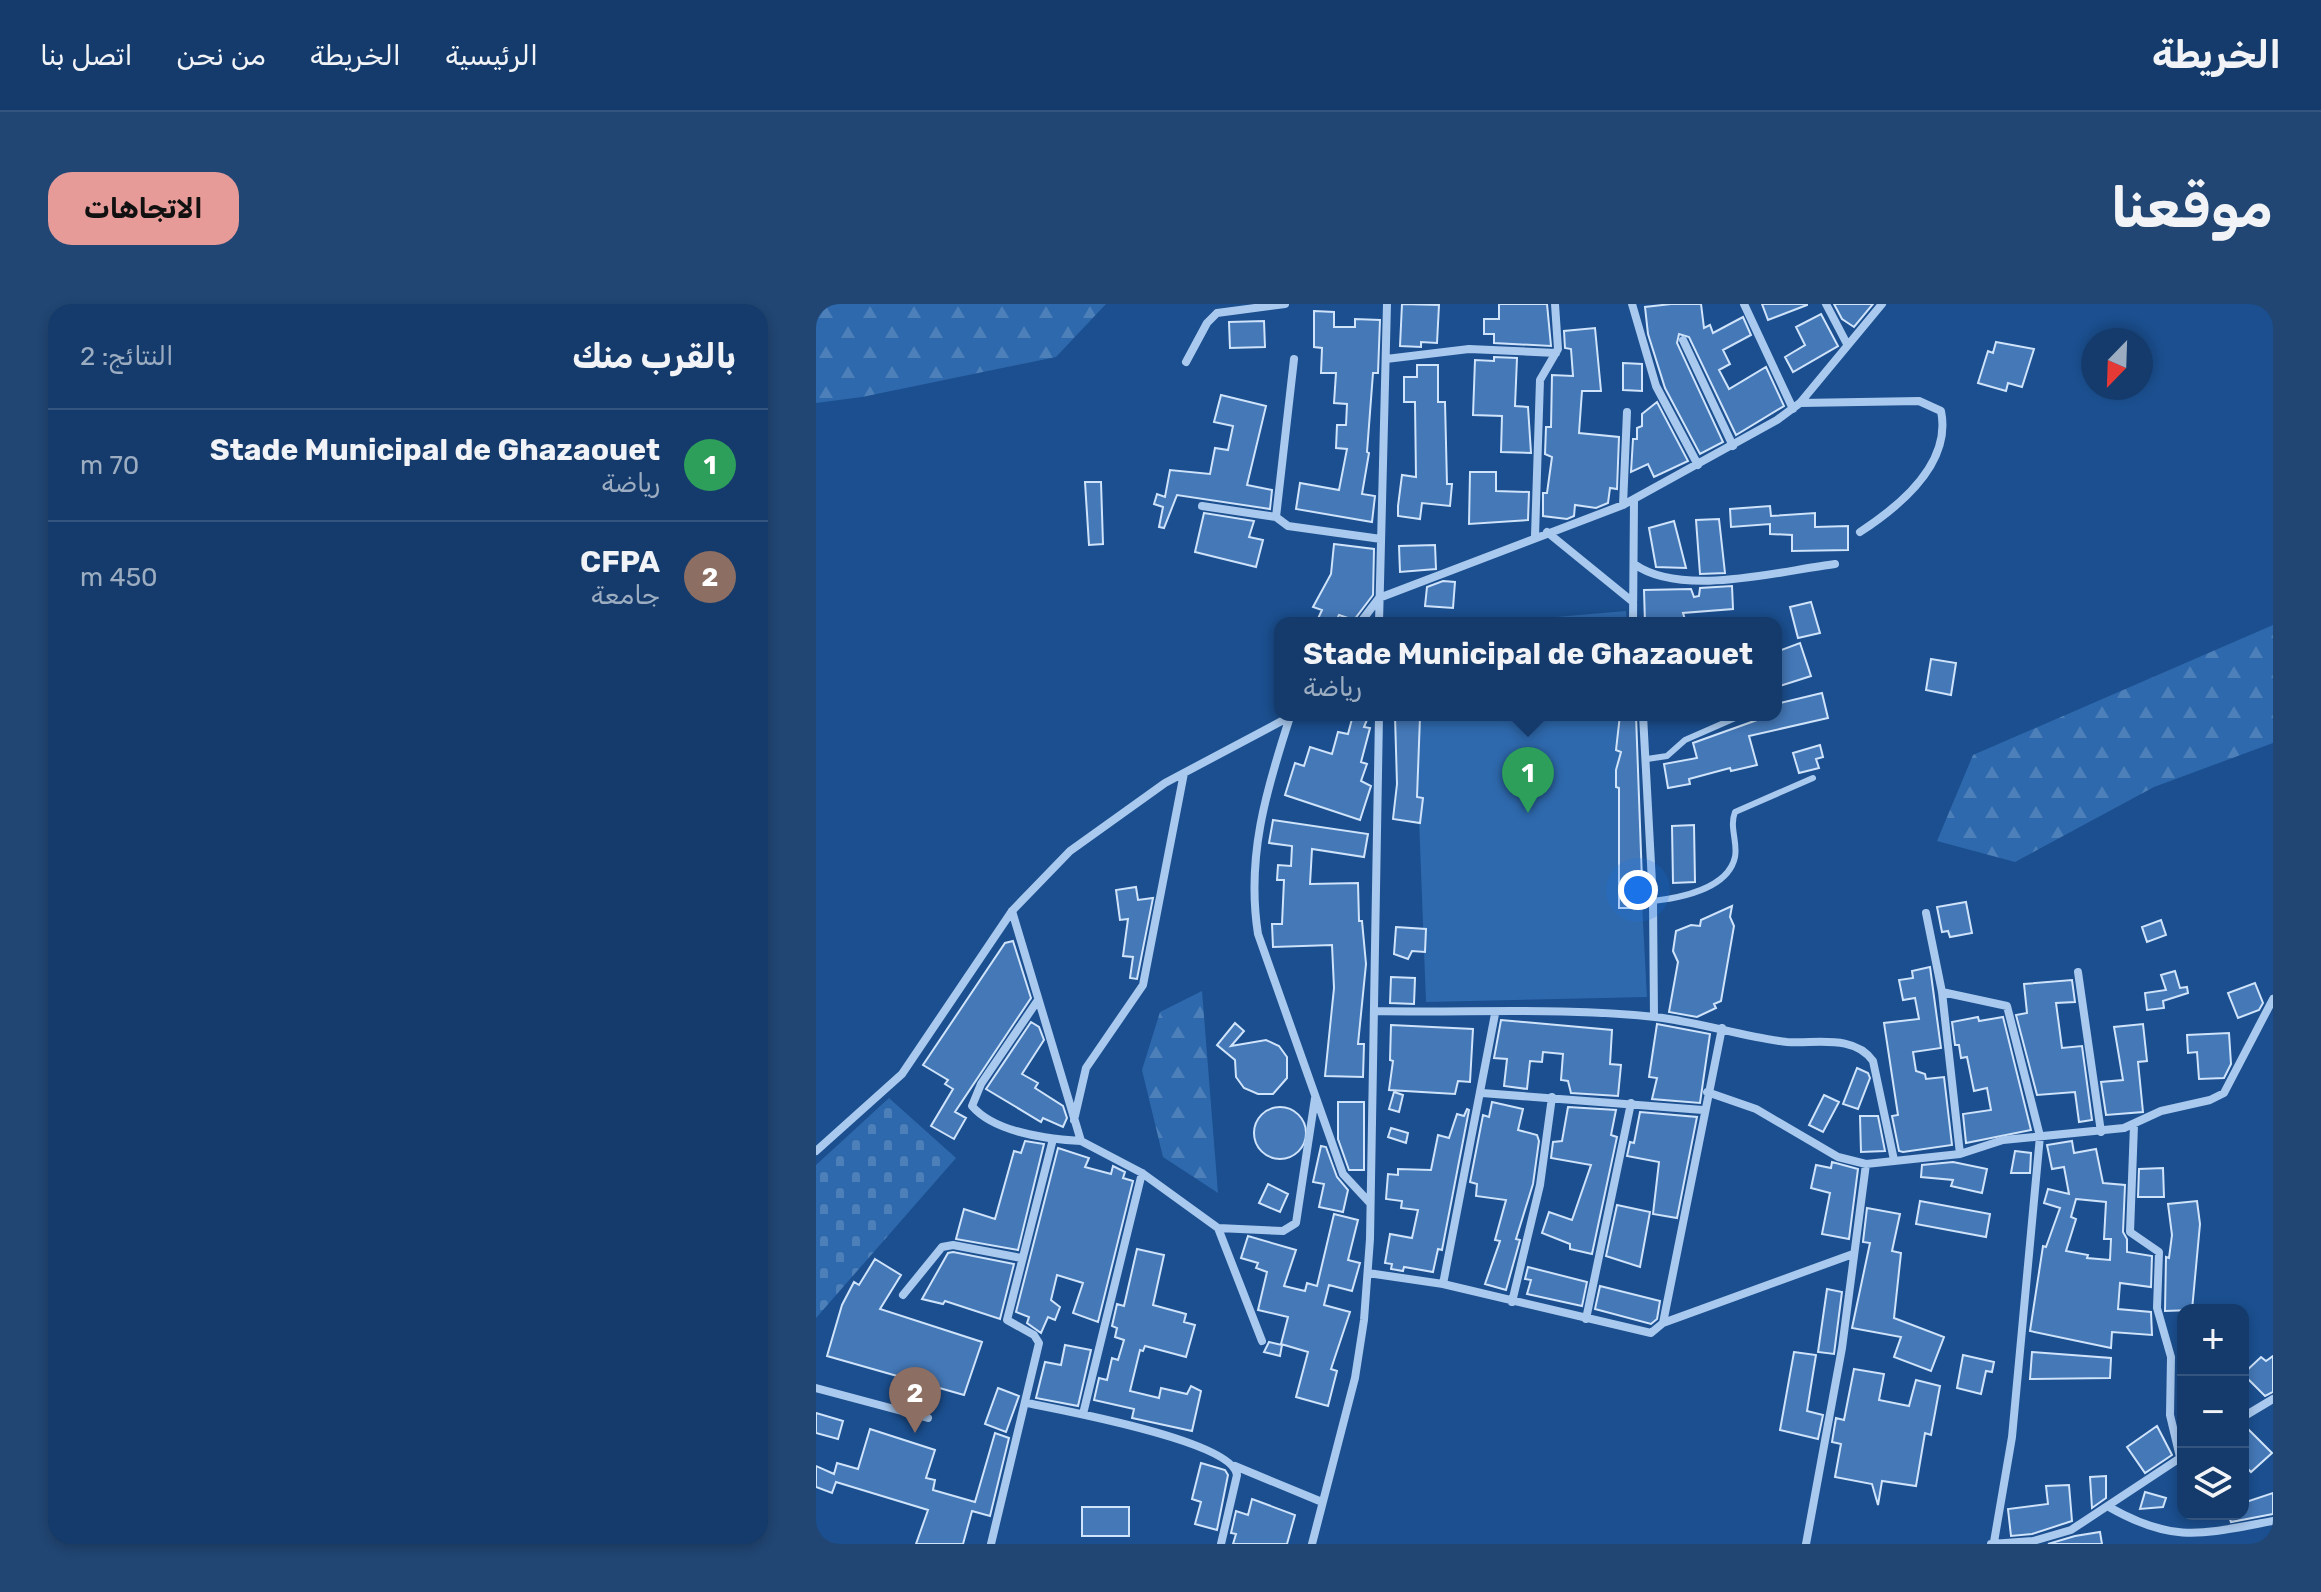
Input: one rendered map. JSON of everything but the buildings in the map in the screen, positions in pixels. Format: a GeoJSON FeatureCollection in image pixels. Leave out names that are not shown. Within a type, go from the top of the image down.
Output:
{"type":"FeatureCollection","features":[{"type":"Feature","properties":{"kind":"street"},"geometry":{"type":"LineString","coordinates":[[1186,362],[1207,323],[1217,313],[1285,304]]}},
{"type":"Feature","properties":{"kind":"street"},"geometry":{"type":"LineString","coordinates":[[1379,617],[1387,304]]}},
{"type":"Feature","properties":{"kind":"street"},"geometry":{"type":"LineString","coordinates":[[1535,536],[1540,380],[1556,353],[1559,339],[1555,304]]}},
{"type":"Feature","properties":{"kind":"street"},"geometry":{"type":"LineString","coordinates":[[1632,304],[1656,386],[1698,465]]}},
{"type":"Feature","properties":{"kind":"street"},"geometry":{"type":"LineString","coordinates":[[1744,304],[1797,406]]}},
{"type":"Feature","properties":{"kind":"street"},"geometry":{"type":"LineString","coordinates":[[1826,304],[1847,344]]}},
{"type":"Feature","properties":{"kind":"street"},"geometry":{"type":"LineString","coordinates":[[1365,617],[1379,598],[1623,505],[1733,446],[1797,406],[1882,304]]}},
{"type":"Feature","properties":{"kind":"street"},"geometry":{"type":"LineString","coordinates":[[1683,340],[1733,446]]}},
{"type":"Feature","properties":{"kind":"street"},"geometry":{"type":"LineString","coordinates":[[1386,359],[1469,349],[1556,353]]}},
{"type":"Feature","properties":{"kind":"street"},"geometry":{"type":"LineString","coordinates":[[1276,517],[1294,359]]}},
{"type":"Feature","properties":{"kind":"street"},"geometry":{"type":"LineString","coordinates":[[1797,406],[1919,401],[1941,411],[1946,431],[1933,463],[1887,515],[1860,532]]}},
{"type":"Feature","properties":{"kind":"street"},"geometry":{"type":"LineString","coordinates":[[1623,505],[1627,412]]}},
{"type":"Feature","properties":{"kind":"street"},"geometry":{"type":"LineString","coordinates":[[1633,617],[1634,500]]}},
{"type":"Feature","properties":{"kind":"street"},"geometry":{"type":"LineString","coordinates":[[1202,506],[1276,517],[1288,526],[1381,539]]}},
{"type":"Feature","properties":{"kind":"street"},"geometry":{"type":"LineString","coordinates":[[1547,532],[1633,602]]}},
{"type":"Feature","properties":{"kind":"street"},"geometry":{"type":"LineString","coordinates":[[1634,564],[1651,577],[1683,582],[1835,564]]}},
{"type":"Feature","properties":{"kind":"street"},"geometry":{"type":"LineString","coordinates":[[816,1151],[902,1074],[1012,911],[1070,851],[1184,773],[1283,721]]}},
{"type":"Feature","properties":{"kind":"street"},"geometry":{"type":"LineString","coordinates":[[1290,721],[1267,788],[1257,833],[1253,903],[1258,934],[1343,1174],[1370,1203]]}},
{"type":"Feature","properties":{"kind":"street"},"geometry":{"type":"LineString","coordinates":[[1312,1544],[1355,1378],[1368,1273],[1379,721]]}},
{"type":"Feature","properties":{"kind":"street"},"geometry":{"type":"LineString","coordinates":[[1644,721],[1653,901],[1654,1017]]}},
{"type":"Feature","properties":{"kind":"street"},"geometry":{"type":"LineString","coordinates":[[1074,1120],[1086,1068],[1143,985],[1184,773]]}},
{"type":"Feature","properties":{"kind":"street"},"geometry":{"type":"LineString","coordinates":[[1012,911],[1081,1141]]}},
{"type":"Feature","properties":{"kind":"street"},"geometry":{"type":"LineString","coordinates":[[1926,913],[1942,992],[1960,1154]]}},
{"type":"Feature","properties":{"kind":"street"},"geometry":{"type":"LineString","coordinates":[[2078,972],[2101,1132]]}},
{"type":"Feature","properties":{"kind":"street"},"geometry":{"type":"LineString","coordinates":[[1942,992],[2007,1006],[2040,1136],[2012,1437],[1992,1543],[2019,1543],[2065,1532],[2109,1507],[2177,1459]]}},
{"type":"Feature","properties":{"kind":"street"},"geometry":{"type":"LineString","coordinates":[[1707,1092],[1756,1109],[1838,1157],[1866,1164],[1960,1154],[2003,1140],[2101,1132],[2134,1125],[2161,1111],[2210,1100],[2224,1093],[2273,999]]}},
{"type":"Feature","properties":{"kind":"street"},"geometry":{"type":"LineString","coordinates":[[1038,1000],[981,1084],[972,1106],[981,1114],[1012,1128],[1053,1139],[1081,1141],[1142,1173],[1218,1228],[1262,1341]]}},
{"type":"Feature","properties":{"kind":"street"},"geometry":{"type":"LineString","coordinates":[[1374,1011],[1495,1014],[1593,1012],[1654,1017],[1788,1042],[1850,1044],[1867,1053],[1885,1106],[1894,1160]]}},
{"type":"Feature","properties":{"kind":"street"},"geometry":{"type":"LineString","coordinates":[[1443,1284],[1495,1014]]}},
{"type":"Feature","properties":{"kind":"street"},"geometry":{"type":"LineString","coordinates":[[1663,1323],[1703,1110],[1722,1028]]}},
{"type":"Feature","properties":{"kind":"street"},"geometry":{"type":"LineString","coordinates":[[1482,1093],[1703,1110]]}},
{"type":"Feature","properties":{"kind":"street"},"geometry":{"type":"LineString","coordinates":[[1218,1228],[1283,1231],[1296,1223],[1315,1097]]}},
{"type":"Feature","properties":{"kind":"street"},"geometry":{"type":"LineString","coordinates":[[1512,1302],[1540,1185],[1552,1097]]}},
{"type":"Feature","properties":{"kind":"street"},"geometry":{"type":"LineString","coordinates":[[1586,1319],[1631,1103]]}},
{"type":"Feature","properties":{"kind":"street"},"geometry":{"type":"LineString","coordinates":[[2134,1125],[2130,1232],[2159,1252],[2157,1308],[2168,1342],[2170,1415],[2180,1448]]}},
{"type":"Feature","properties":{"kind":"street"},"geometry":{"type":"LineString","coordinates":[[991,1544],[1039,1343],[1034,1335],[1007,1320],[1053,1139]]}},
{"type":"Feature","properties":{"kind":"street"},"geometry":{"type":"LineString","coordinates":[[1806,1544],[1842,1348],[1866,1164]]}},
{"type":"Feature","properties":{"kind":"street"},"geometry":{"type":"LineString","coordinates":[[1083,1414],[1142,1173]]}},
{"type":"Feature","properties":{"kind":"street"},"geometry":{"type":"LineString","coordinates":[[903,1295],[942,1247],[953,1245],[1021,1258]]}},
{"type":"Feature","properties":{"kind":"street"},"geometry":{"type":"LineString","coordinates":[[1368,1273],[1443,1284],[1645,1333],[1656,1331],[1663,1323],[1853,1254]]}},
{"type":"Feature","properties":{"kind":"street"},"geometry":{"type":"LineString","coordinates":[[816,1388],[928,1418]]}},
{"type":"Feature","properties":{"kind":"street"},"geometry":{"type":"LineString","coordinates":[[2249,1413],[2273,1399]]}},
{"type":"Feature","properties":{"kind":"street"},"geometry":{"type":"LineString","coordinates":[[1027,1403],[1083,1414],[1194,1445],[1322,1502]]}},
{"type":"Feature","properties":{"kind":"street"},"geometry":{"type":"LineString","coordinates":[[1221,1544],[1235,1492],[1234,1465]]}},
{"type":"Feature","properties":{"kind":"street"},"geometry":{"type":"LineString","coordinates":[[2109,1507],[2134,1523],[2172,1535],[2204,1535],[2273,1521]]}},
{"type":"Feature","properties":{"kind":"lane"},"geometry":{"type":"LineString","coordinates":[[1647,759],[1667,756],[1685,740],[1728,721]]}},
{"type":"Feature","properties":{"kind":"lane"},"geometry":{"type":"LineString","coordinates":[[1653,901],[1703,891],[1731,865],[1735,856],[1735,812],[1813,778]]}},
{"type":"Feature","properties":{"kind":"green space"},"geometry":{"type":"Polygon","coordinates":[[[816,304],[1106,304],[1056,357],[862,397],[816,403],[816,304]]]}},
{"type":"Feature","properties":{"kind":"green space"},"geometry":{"type":"Polygon","coordinates":[[[1626,611],[1626,617],[1557,617],[1626,611]]]}},
{"type":"Feature","properties":{"kind":"green space"},"geometry":{"type":"Polygon","coordinates":[[[2273,625],[2273,743],[2154,787],[2015,862],[1937,841],[1973,755],[2273,625]]]}},
{"type":"Feature","properties":{"kind":"green space"},"geometry":{"type":"Polygon","coordinates":[[[1415,721],[1632,721],[1647,997],[1426,1002],[1415,721]]]}},
{"type":"Feature","properties":{"kind":"green space"},"geometry":{"type":"Polygon","coordinates":[[[1202,991],[1218,1193],[1163,1157],[1142,1070],[1160,1012],[1202,991]]]}},
{"type":"Feature","properties":{"kind":"green space"},"geometry":{"type":"Polygon","coordinates":[[[889,1098],[956,1158],[816,1318],[816,1165],[889,1098]]]}},
{"type":"Feature","properties":{"kind":"place","name":"Stade Municipal de Ghazaouet"},"geometry":{"type":"Point","coordinates":[1528,813]}},
{"type":"Feature","properties":{"kind":"place","name":"CFPA"},"geometry":{"type":"Point","coordinates":[915,1433]}}]}
